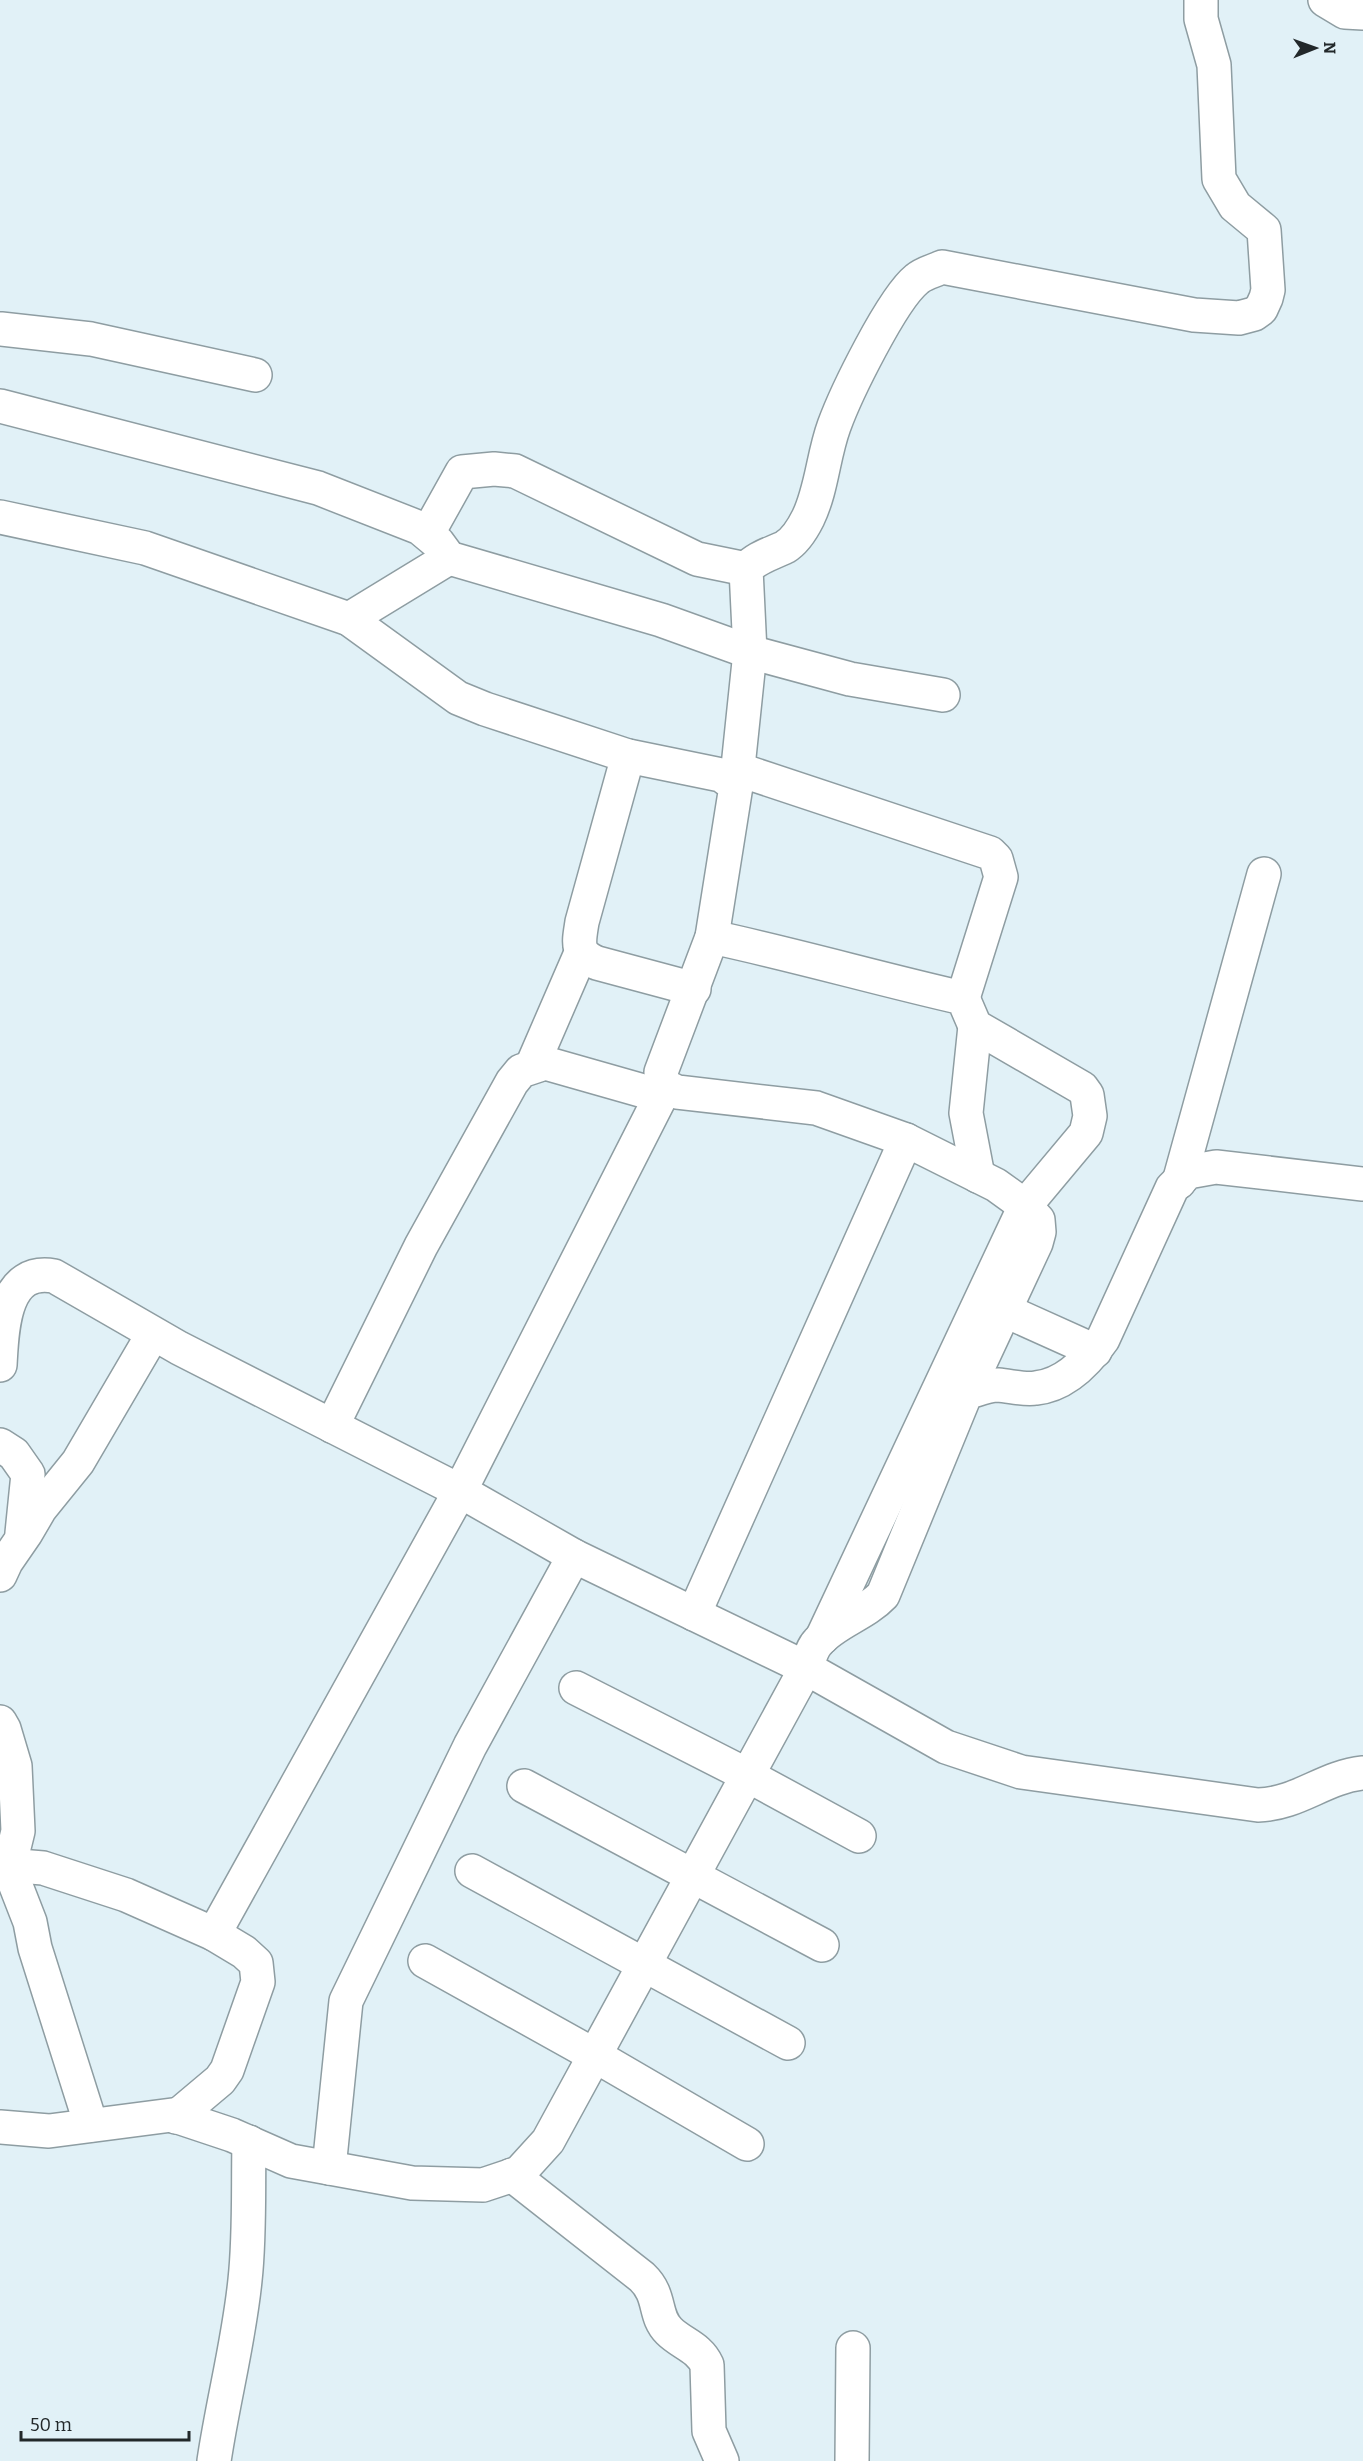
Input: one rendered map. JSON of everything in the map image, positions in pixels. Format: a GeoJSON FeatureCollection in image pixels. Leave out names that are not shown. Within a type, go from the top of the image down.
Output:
{"type":"FeatureCollection","features":[{"type":"Feature","properties":{"kind":"street"},"geometry":{"type":"LineString","coordinates":[[214,1934],[460,1491],[663,1092],[662,1072],[712,937],[737,778],[750,652],[746,569],[753,561],[787,546],[808,518],[816,497],[834,426],[879,335],[905,290],[919,277],[942,267],[1194,315],[1239,318],[1254,314],[1261,309],[1268,290],[1264,230],[1235,206],[1219,179],[1214,65],[1202,19],[1201,0]]}},
{"type":"Feature","properties":{"kind":"street"},"geometry":{"type":"LineString","coordinates":[[1325,0],[1345,12],[1363,13]]}},
{"type":"Feature","properties":{"kind":"street"},"geometry":{"type":"LineString","coordinates":[[0,356],[3,342],[0,329],[91,339],[255,375]]}},
{"type":"Feature","properties":{"kind":"street"},"geometry":{"type":"LineString","coordinates":[[0,406],[318,488],[420,528],[438,543],[449,558],[661,620],[750,652],[850,679],[943,695]]}},
{"type":"Feature","properties":{"kind":"street"},"geometry":{"type":"LineString","coordinates":[[428,533],[459,475],[469,470],[515,471],[696,559],[746,569]]}},
{"type":"Feature","properties":{"kind":"street"},"geometry":{"type":"LineString","coordinates":[[0,517],[145,548],[349,619],[458,698],[485,709],[628,756],[737,778],[990,854],[996,858],[1001,878],[969,1012],[966,1113],[978,1176]]}},
{"type":"Feature","properties":{"kind":"street"},"geometry":{"type":"LineString","coordinates":[[349,619],[449,558]]}},
{"type":"Feature","properties":{"kind":"street"},"geometry":{"type":"LineString","coordinates":[[628,756],[582,922],[579,939],[582,953],[586,959],[597,963],[694,989]]}},
{"type":"Feature","properties":{"kind":"street"},"geometry":{"type":"LineString","coordinates":[[1179,1182],[1264,874]]}},
{"type":"Feature","properties":{"kind":"street"},"geometry":{"type":"LineString","coordinates":[[712,937],[796,955],[874,978],[969,1012],[1082,1088],[1087,1095],[1090,1116],[1086,1133],[1025,1206],[822,1638]]}},
{"type":"Feature","properties":{"kind":"street"},"geometry":{"type":"LineString","coordinates":[[532,1066],[582,953]]}},
{"type":"Feature","properties":{"kind":"street"},"geometry":{"type":"LineString","coordinates":[[0,2127],[48,2130],[172,2115],[249,2142],[291,2161],[412,2183],[483,2185],[519,2173],[548,2141],[806,1668],[817,1643],[871,1607],[883,1594],[966,1393],[1036,1244],[1039,1232],[1038,1220],[1025,1206],[996,1185],[906,1140],[816,1108],[663,1092],[545,1062],[521,1071],[512,1082],[421,1246],[332,1426]]}},
{"type":"Feature","properties":{"kind":"street"},"geometry":{"type":"LineString","coordinates":[[694,1614],[906,1140]]}},
{"type":"Feature","properties":{"kind":"street"},"geometry":{"type":"LineString","coordinates":[[966,1393],[996,1385],[1036,1388],[1056,1383],[1071,1374],[1095,1351],[1103,1339],[1172,1188],[1188,1172],[1216,1167],[1363,1184]]}},
{"type":"Feature","properties":{"kind":"street"},"geometry":{"type":"LineString","coordinates":[[0,1365],[6,1310],[17,1289],[29,1276],[43,1274],[54,1276],[153,1334],[460,1491],[574,1556],[806,1668],[946,1748],[1021,1772],[1258,1805],[1289,1801],[1345,1775],[1363,1773]]}},
{"type":"Feature","properties":{"kind":"street"},"geometry":{"type":"LineString","coordinates":[[1004,1310],[1095,1351]]}},
{"type":"Feature","properties":{"kind":"street"},"geometry":{"type":"LineString","coordinates":[[0,1575],[39,1509],[78,1462],[153,1334]]}},
{"type":"Feature","properties":{"kind":"street"},"geometry":{"type":"LineString","coordinates":[[0,1445],[14,1454],[28,1474],[21,1540]]}},
{"type":"Feature","properties":{"kind":"street"},"geometry":{"type":"LineString","coordinates":[[330,2168],[346,2001],[470,1746],[574,1556]]}},
{"type":"Feature","properties":{"kind":"street"},"geometry":{"type":"LineString","coordinates":[[576,1688],[747,1775],[859,1836]]}},
{"type":"Feature","properties":{"kind":"street"},"geometry":{"type":"LineString","coordinates":[[0,1722],[15,1766],[18,1831],[4,1869],[30,1922],[35,1948],[91,2125]]}},
{"type":"Feature","properties":{"kind":"street"},"geometry":{"type":"LineString","coordinates":[[524,1786],[822,1945]]}},
{"type":"Feature","properties":{"kind":"street"},"geometry":{"type":"LineString","coordinates":[[4,1869],[19,1866],[43,1868],[126,1895],[214,1934],[244,1952],[256,1963],[258,1982],[227,2070],[220,2080],[177,2116]]}},
{"type":"Feature","properties":{"kind":"street"},"geometry":{"type":"LineString","coordinates":[[472,1871],[645,1963],[788,2043]]}},
{"type":"Feature","properties":{"kind":"street"},"geometry":{"type":"LineString","coordinates":[[425,1961],[747,2144]]}},
{"type":"Feature","properties":{"kind":"street"},"geometry":{"type":"LineString","coordinates":[[214,2461],[222,2402],[238,2331],[246,2278],[249,2142]]}},
{"type":"Feature","properties":{"kind":"street"},"geometry":{"type":"LineString","coordinates":[[512,2175],[642,2277],[651,2286],[660,2318],[668,2330],[703,2356],[707,2365],[709,2431],[722,2461]]}},
{"type":"Feature","properties":{"kind":"street"},"geometry":{"type":"LineString","coordinates":[[852,2461],[853,2348]]}}]}
